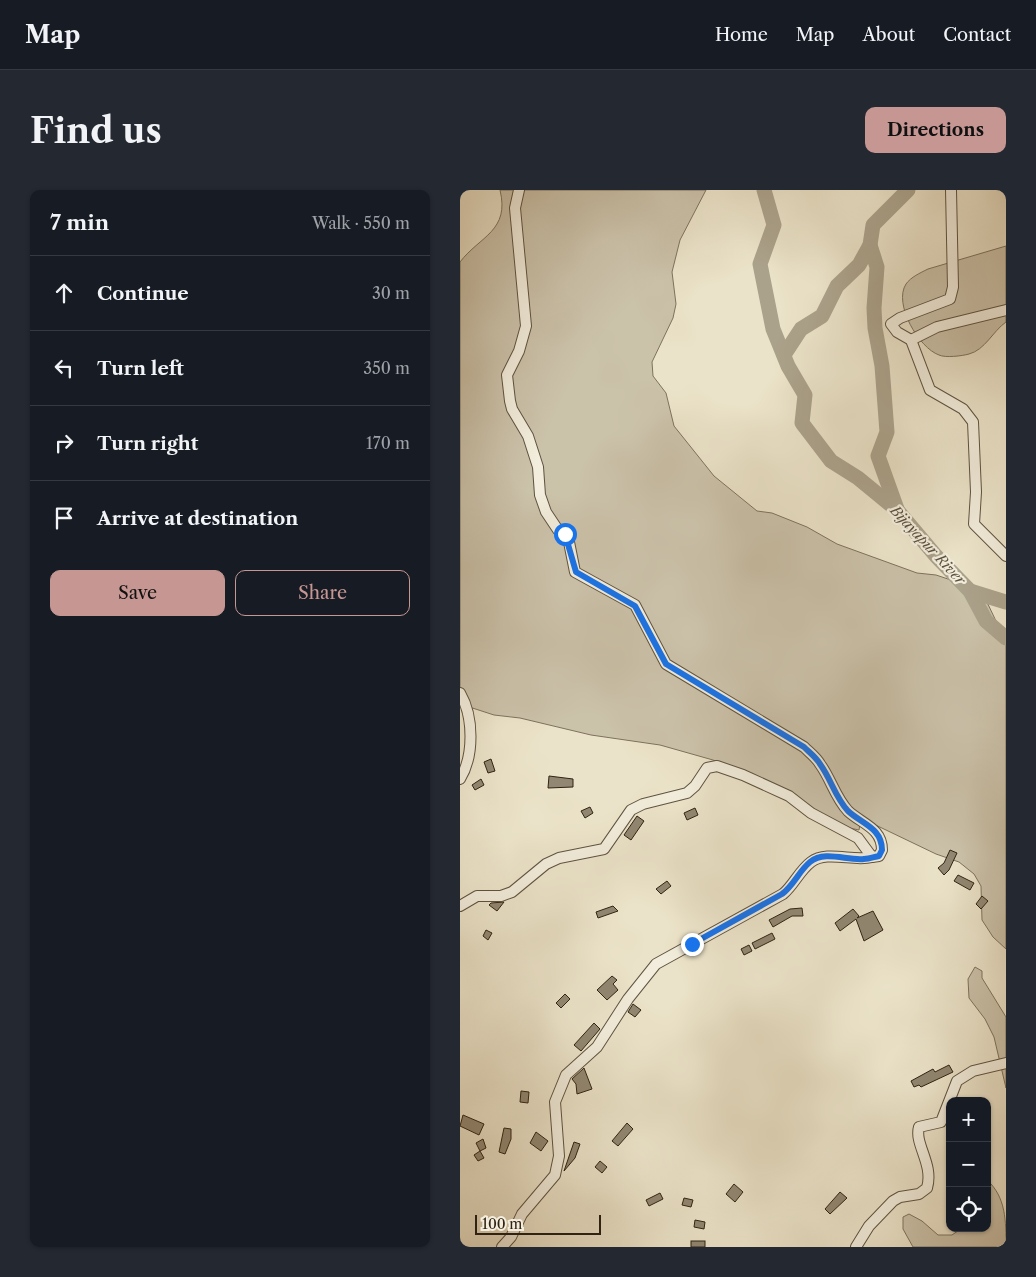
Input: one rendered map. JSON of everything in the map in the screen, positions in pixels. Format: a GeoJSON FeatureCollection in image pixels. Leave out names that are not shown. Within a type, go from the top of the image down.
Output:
{"type":"FeatureCollection","features":[{"type":"Feature","properties":{"kind":"street"},"geometry":{"type":"LineString","coordinates":[[502,1247],[511,1237],[522,1214],[555,1175],[558,1156],[555,1102],[566,1075],[597,1047],[648,972],[666,958],[782,894],[792,887],[799,875],[814,860],[821,857],[864,859],[882,854],[882,847],[877,833],[848,811],[836,795],[820,763],[804,747],[666,664],[635,606],[576,572],[568,537],[558,530],[546,512],[540,495],[538,467],[528,436],[512,409],[510,401],[507,375],[520,351],[526,326],[515,208],[519,190]]}},
{"type":"Feature","properties":{"kind":"street"},"geometry":{"type":"LineString","coordinates":[[951,190],[953,287],[950,299],[900,318],[891,324],[897,332],[911,340],[930,390],[963,410],[973,422],[976,492],[974,524],[1006,556]]}},
{"type":"Feature","properties":{"kind":"street"},"geometry":{"type":"LineString","coordinates":[[911,340],[937,327],[1006,310]]}},
{"type":"Feature","properties":{"kind":"street"},"geometry":{"type":"LineString","coordinates":[[460,693],[468,711],[471,727],[465,768],[460,779]]}},
{"type":"Feature","properties":{"kind":"street"},"geometry":{"type":"LineString","coordinates":[[460,906],[477,896],[501,896],[512,892],[546,864],[559,858],[592,853],[604,849],[630,810],[643,804],[687,793],[695,786],[704,770],[717,766],[743,775],[789,796],[811,813],[858,838],[872,857]]}},
{"type":"Feature","properties":{"kind":"street"},"geometry":{"type":"LineString","coordinates":[[856,1247],[869,1226],[894,1201],[900,1197],[919,1194],[927,1188],[928,1164],[917,1134],[919,1127],[941,1122],[957,1081],[973,1071],[1006,1064]]}},
{"type":"Feature","properties":{"kind":"shaded area"},"geometry":{"type":"Polygon","coordinates":[[[500,190],[706,190],[680,240],[672,272],[676,304],[673,318],[652,362],[653,376],[666,393],[674,426],[714,476],[757,511],[772,513],[807,527],[837,544],[917,573],[936,575],[969,586],[985,598],[996,621],[1006,632],[1006,949],[993,937],[982,920],[981,886],[974,874],[959,862],[936,854],[861,818],[859,830],[845,827],[801,802],[790,791],[713,760],[660,745],[591,735],[520,718],[494,715],[460,704],[460,262],[497,224],[501,215],[502,204],[500,190]]]}},
{"type":"Feature","properties":{"kind":"shaded area"},"geometry":{"type":"Polygon","coordinates":[[[1006,246],[1006,322],[975,352],[949,357],[931,351],[916,335],[905,313],[903,293],[906,284],[913,277],[928,269],[1006,246]]]}},
{"type":"Feature","properties":{"kind":"shaded area"},"geometry":{"type":"Polygon","coordinates":[[[975,967],[982,971],[982,978],[1006,1017],[1006,1088],[994,1037],[985,1019],[969,998],[968,979],[975,967]]]}},
{"type":"Feature","properties":{"kind":"shaded area"},"geometry":{"type":"Polygon","coordinates":[[[991,1185],[998,1194],[1004,1210],[1006,1247],[913,1247],[903,1229],[903,1217],[909,1214],[922,1221],[938,1235],[952,1235],[956,1232],[991,1232],[991,1185]]]}},
{"type":"Feature","properties":{"kind":"building"},"geometry":{"type":"Polygon","coordinates":[[[491,759],[495,771],[488,773],[484,762],[491,759]]]}},
{"type":"Feature","properties":{"kind":"building"},"geometry":{"type":"Polygon","coordinates":[[[549,776],[573,779],[573,787],[548,788],[549,776]]]}},
{"type":"Feature","properties":{"kind":"building"},"geometry":{"type":"Polygon","coordinates":[[[481,779],[484,785],[475,790],[472,785],[481,779]]]}},
{"type":"Feature","properties":{"kind":"building"},"geometry":{"type":"Polygon","coordinates":[[[590,807],[593,813],[585,818],[581,811],[590,807]]]}},
{"type":"Feature","properties":{"kind":"building"},"geometry":{"type":"Polygon","coordinates":[[[695,808],[698,815],[687,820],[684,813],[695,808]]]}},
{"type":"Feature","properties":{"kind":"building"},"geometry":{"type":"Polygon","coordinates":[[[637,816],[644,821],[631,840],[624,835],[637,816]]]}},
{"type":"Feature","properties":{"kind":"building"},"geometry":{"type":"Polygon","coordinates":[[[950,850],[957,853],[949,870],[944,875],[938,868],[944,863],[950,850]]]}},
{"type":"Feature","properties":{"kind":"building"},"geometry":{"type":"Polygon","coordinates":[[[958,875],[974,883],[970,890],[954,881],[958,875]]]}},
{"type":"Feature","properties":{"kind":"building"},"geometry":{"type":"Polygon","coordinates":[[[667,881],[671,886],[661,894],[656,889],[667,881]]]}},
{"type":"Feature","properties":{"kind":"building"},"geometry":{"type":"Polygon","coordinates":[[[982,896],[988,901],[981,909],[976,904],[982,896]]]}},
{"type":"Feature","properties":{"kind":"building"},"geometry":{"type":"Polygon","coordinates":[[[504,902],[497,911],[489,905],[491,903],[504,902]]]}},
{"type":"Feature","properties":{"kind":"building"},"geometry":{"type":"Polygon","coordinates":[[[613,906],[618,911],[598,918],[596,912],[613,906]]]}},
{"type":"Feature","properties":{"kind":"building"},"geometry":{"type":"Polygon","coordinates":[[[802,908],[803,916],[792,916],[773,927],[769,920],[790,909],[802,908]]]}},
{"type":"Feature","properties":{"kind":"building"},"geometry":{"type":"Polygon","coordinates":[[[853,909],[859,916],[857,918],[873,911],[883,930],[864,941],[856,919],[840,931],[835,923],[853,909]]]}},
{"type":"Feature","properties":{"kind":"building"},"geometry":{"type":"Polygon","coordinates":[[[486,930],[492,933],[488,940],[483,936],[486,930]]]}},
{"type":"Feature","properties":{"kind":"building"},"geometry":{"type":"Polygon","coordinates":[[[772,933],[775,939],[755,949],[752,943],[772,933]]]}},
{"type":"Feature","properties":{"kind":"building"},"geometry":{"type":"Polygon","coordinates":[[[749,945],[752,951],[744,955],[741,949],[749,945]]]}},
{"type":"Feature","properties":{"kind":"building"},"geometry":{"type":"Polygon","coordinates":[[[612,976],[617,980],[613,984],[618,990],[607,1000],[597,990],[612,976]]]}},
{"type":"Feature","properties":{"kind":"building"},"geometry":{"type":"Polygon","coordinates":[[[565,994],[570,999],[561,1008],[556,1003],[565,994]]]}},
{"type":"Feature","properties":{"kind":"building"},"geometry":{"type":"Polygon","coordinates":[[[633,1004],[641,1010],[635,1017],[628,1012],[633,1004]]]}},
{"type":"Feature","properties":{"kind":"building"},"geometry":{"type":"Polygon","coordinates":[[[594,1023],[600,1029],[581,1051],[574,1045],[594,1023]]]}},
{"type":"Feature","properties":{"kind":"building"},"geometry":{"type":"Polygon","coordinates":[[[949,1065],[953,1072],[921,1087],[919,1085],[914,1087],[911,1081],[933,1069],[935,1072],[949,1065]]]}},
{"type":"Feature","properties":{"kind":"building"},"geometry":{"type":"Polygon","coordinates":[[[584,1068],[592,1089],[577,1094],[576,1084],[572,1079],[584,1068]]]}},
{"type":"Feature","properties":{"kind":"building"},"geometry":{"type":"Polygon","coordinates":[[[521,1091],[529,1092],[528,1103],[520,1102],[521,1091]]]}},
{"type":"Feature","properties":{"kind":"building"},"geometry":{"type":"Polygon","coordinates":[[[463,1115],[484,1124],[479,1135],[460,1126],[463,1115]]]}},
{"type":"Feature","properties":{"kind":"building"},"geometry":{"type":"Polygon","coordinates":[[[627,1123],[633,1129],[618,1146],[612,1141],[627,1123]]]}},
{"type":"Feature","properties":{"kind":"building"},"geometry":{"type":"Polygon","coordinates":[[[504,1128],[511,1129],[511,1139],[505,1154],[499,1152],[504,1128]]]}},
{"type":"Feature","properties":{"kind":"building"},"geometry":{"type":"Polygon","coordinates":[[[536,1132],[548,1141],[541,1151],[530,1143],[536,1132]]]}},
{"type":"Feature","properties":{"kind":"building"},"geometry":{"type":"Polygon","coordinates":[[[483,1139],[486,1148],[480,1151],[476,1143],[483,1139]]]}},
{"type":"Feature","properties":{"kind":"building"},"geometry":{"type":"Polygon","coordinates":[[[574,1142],[580,1144],[575,1158],[564,1171],[574,1142]]]}},
{"type":"Feature","properties":{"kind":"building"},"geometry":{"type":"Polygon","coordinates":[[[480,1151],[484,1158],[478,1161],[474,1155],[480,1151]]]}},
{"type":"Feature","properties":{"kind":"building"},"geometry":{"type":"Polygon","coordinates":[[[600,1161],[607,1167],[602,1173],[595,1167],[600,1161]]]}},
{"type":"Feature","properties":{"kind":"building"},"geometry":{"type":"Polygon","coordinates":[[[734,1184],[743,1192],[735,1202],[726,1194],[734,1184]]]}},
{"type":"Feature","properties":{"kind":"building"},"geometry":{"type":"Polygon","coordinates":[[[840,1192],[847,1198],[830,1214],[825,1209],[840,1192]]]}},
{"type":"Feature","properties":{"kind":"building"},"geometry":{"type":"Polygon","coordinates":[[[660,1193],[663,1199],[649,1206],[646,1200],[660,1193]]]}},
{"type":"Feature","properties":{"kind":"building"},"geometry":{"type":"Polygon","coordinates":[[[684,1198],[693,1200],[691,1207],[682,1205],[684,1198]]]}},
{"type":"Feature","properties":{"kind":"building"},"geometry":{"type":"Polygon","coordinates":[[[695,1220],[705,1222],[704,1229],[694,1227],[695,1220]]]}},
{"type":"Feature","properties":{"kind":"building"},"geometry":{"type":"Polygon","coordinates":[[[691,1241],[705,1241],[705,1247],[691,1247],[691,1241]]]}},
{"type":"Feature","properties":{"kind":"waterway","name":"Bijayapur River"},"geometry":{"type":"LineString","coordinates":[[764,190],[774,225],[760,264],[773,329],[788,366],[805,395],[802,423],[831,461],[858,478],[897,510],[936,556],[970,591],[986,621],[1006,638]]}},
{"type":"Feature","properties":{"kind":"waterway"},"geometry":{"type":"LineString","coordinates":[[784,355],[801,329],[822,316],[837,286],[859,265],[870,245],[873,225],[908,190]]}},
{"type":"Feature","properties":{"kind":"waterway"},"geometry":{"type":"LineString","coordinates":[[870,245],[877,267],[874,308],[875,328],[882,366],[887,432],[878,456],[897,509]]}},
{"type":"Feature","properties":{"kind":"waterway"},"geometry":{"type":"LineString","coordinates":[[970,591],[1006,602]]}},
{"type":"Feature","properties":{"kind":"route"},"geometry":{"type":"LineString","coordinates":[[565,534],[568,537],[576,572],[635,606],[666,664],[804,747],[820,763],[836,795],[848,811],[874,829],[880,839],[882,854],[879,856],[864,859],[821,857],[814,860],[799,875],[792,887],[782,894],[692,944]]}}]}
